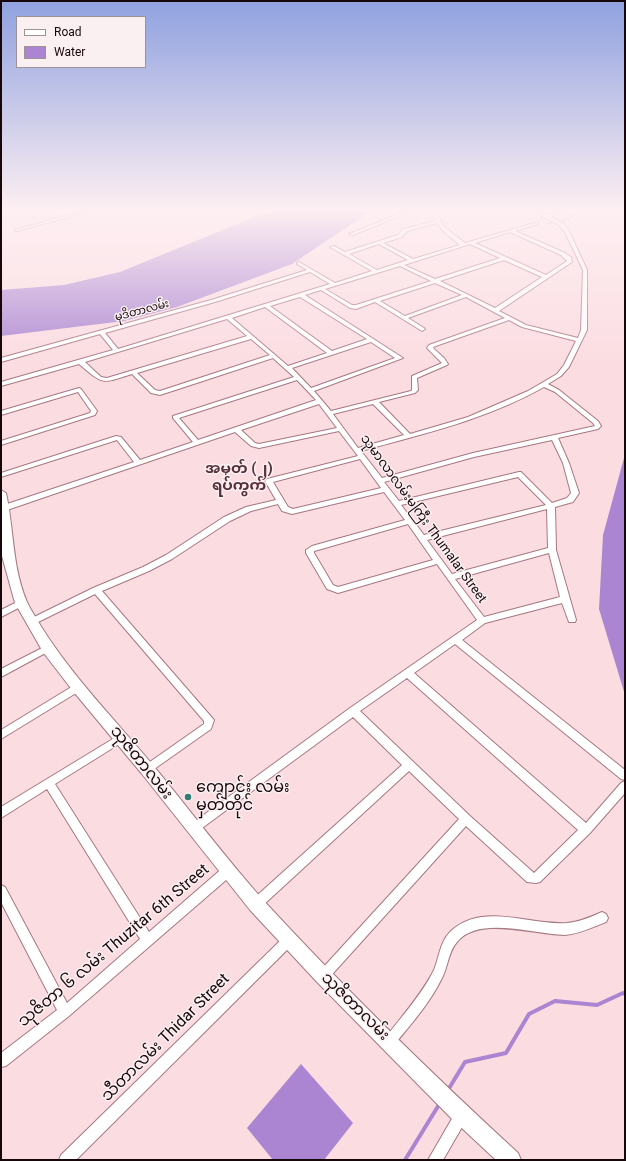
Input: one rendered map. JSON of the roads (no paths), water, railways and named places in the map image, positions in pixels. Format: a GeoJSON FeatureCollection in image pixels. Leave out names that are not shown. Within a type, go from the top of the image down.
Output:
{"type":"FeatureCollection","features":[{"type":"Feature","properties":{"kind":"main road","name":"သုဇိတာလမ်း"},"geometry":{"type":"LineString","coordinates":[[1,493],[4,508],[5,558],[21,604],[48,648],[78,687],[122,738],[256,904],[323,976],[460,1112]]}},
{"type":"Feature","properties":{"kind":"main road"},"geometry":{"type":"LineString","coordinates":[[460,1112],[511,1160]]}},
{"type":"Feature","properties":{"kind":"street"},"geometry":{"type":"LineString","coordinates":[[303,265],[335,285]]}},
{"type":"Feature","properties":{"kind":"street"},"geometry":{"type":"LineString","coordinates":[[365,265],[378,272]]}},
{"type":"Feature","properties":{"kind":"street"},"geometry":{"type":"LineString","coordinates":[[1,384],[81,362],[398,265]]}},
{"type":"Feature","properties":{"kind":"street"},"geometry":{"type":"LineString","coordinates":[[404,265],[529,328],[580,340]]}},
{"type":"Feature","properties":{"kind":"street"},"geometry":{"type":"LineString","coordinates":[[322,289],[352,307],[482,265]]}},
{"type":"Feature","properties":{"kind":"street"},"geometry":{"type":"LineString","coordinates":[[520,265],[546,277]]}},
{"type":"Feature","properties":{"kind":"street"},"geometry":{"type":"LineString","coordinates":[[495,311],[564,265]]}},
{"type":"Feature","properties":{"kind":"street"},"geometry":{"type":"LineString","coordinates":[[357,450],[470,418],[530,392],[559,375],[567,366],[584,330],[585,270],[583,265]]}},
{"type":"Feature","properties":{"kind":"street","name":"မုဒိတာလမ်း"},"geometry":{"type":"LineString","coordinates":[[1,360],[213,301],[311,270]]}},
{"type":"Feature","properties":{"kind":"street"},"geometry":{"type":"LineString","coordinates":[[302,295],[400,358],[310,390]]}},
{"type":"Feature","properties":{"kind":"street"},"geometry":{"type":"LineString","coordinates":[[404,318],[466,296]]}},
{"type":"Feature","properties":{"kind":"street"},"geometry":{"type":"LineString","coordinates":[[377,300],[422,329]]}},
{"type":"Feature","properties":{"kind":"street"},"geometry":{"type":"LineString","coordinates":[[267,306],[331,353]]}},
{"type":"Feature","properties":{"kind":"street","name":"သုမာလာလမ်းမကြီး Thumalar Street"},"geometry":{"type":"LineString","coordinates":[[194,828],[352,711],[482,621],[452,577],[320,401],[287,368],[228,317]]}},
{"type":"Feature","properties":{"kind":"street"},"geometry":{"type":"LineString","coordinates":[[329,413],[414,392],[416,390],[414,377],[446,364],[445,361],[432,351],[430,348],[432,346],[510,318]]}},
{"type":"Feature","properties":{"kind":"street"},"geometry":{"type":"LineString","coordinates":[[101,332],[116,351]]}},
{"type":"Feature","properties":{"kind":"street"},"geometry":{"type":"LineString","coordinates":[[81,362],[99,378],[104,380],[134,373],[251,337]]}},
{"type":"Feature","properties":{"kind":"street"},"geometry":{"type":"LineString","coordinates":[[287,368],[371,340]]}},
{"type":"Feature","properties":{"kind":"street"},"geometry":{"type":"LineString","coordinates":[[134,373],[153,392],[160,393],[273,356]]}},
{"type":"Feature","properties":{"kind":"street"},"geometry":{"type":"LineString","coordinates":[[197,443],[174,417],[297,378]]}},
{"type":"Feature","properties":{"kind":"street"},"geometry":{"type":"LineString","coordinates":[[380,481],[474,455],[554,438],[596,428],[598,426],[596,422],[557,392],[543,384]]}},
{"type":"Feature","properties":{"kind":"street"},"geometry":{"type":"LineString","coordinates":[[1,413],[79,390],[94,411],[93,414],[1,443]]}},
{"type":"Feature","properties":{"kind":"street"},"geometry":{"type":"LineString","coordinates":[[4,508],[320,401]]}},
{"type":"Feature","properties":{"kind":"street"},"geometry":{"type":"LineString","coordinates":[[376,402],[409,436]]}},
{"type":"Feature","properties":{"kind":"street"},"geometry":{"type":"LineString","coordinates":[[237,430],[254,445],[259,446],[342,429]]}},
{"type":"Feature","properties":{"kind":"street"},"geometry":{"type":"LineString","coordinates":[[1,475],[116,438],[119,438],[139,463]]}},
{"type":"Feature","properties":{"kind":"street"},"geometry":{"type":"LineString","coordinates":[[422,538],[570,500],[575,493],[566,463],[554,438]]}},
{"type":"Feature","properties":{"kind":"street"},"geometry":{"type":"LineString","coordinates":[[362,457],[269,481],[287,511],[292,512],[386,489]]}},
{"type":"Feature","properties":{"kind":"street"},"geometry":{"type":"LineString","coordinates":[[397,504],[521,474],[551,506],[552,550],[565,600],[572,620]]}},
{"type":"Feature","properties":{"kind":"street"},"geometry":{"type":"LineString","coordinates":[[31,622],[96,590],[146,570],[169,557],[227,518],[249,509],[280,500]]}},
{"type":"Feature","properties":{"kind":"street"},"geometry":{"type":"LineString","coordinates":[[410,522],[310,550],[310,553],[330,587],[338,590],[439,561]]}},
{"type":"Feature","properties":{"kind":"street"},"geometry":{"type":"LineString","coordinates":[[452,577],[552,550]]}},
{"type":"Feature","properties":{"kind":"street"},"geometry":{"type":"LineString","coordinates":[[96,590],[209,720],[208,726],[147,769]]}},
{"type":"Feature","properties":{"kind":"street"},"geometry":{"type":"LineString","coordinates":[[482,621],[565,600]]}},
{"type":"Feature","properties":{"kind":"street"},"geometry":{"type":"LineString","coordinates":[[1,614],[21,604]]}},
{"type":"Feature","properties":{"kind":"street"},"geometry":{"type":"LineString","coordinates":[[456,640],[625,776]]}},
{"type":"Feature","properties":{"kind":"street"},"geometry":{"type":"LineString","coordinates":[[1,673],[48,648]]}},
{"type":"Feature","properties":{"kind":"street"},"geometry":{"type":"LineString","coordinates":[[407,673],[586,830]]}},
{"type":"Feature","properties":{"kind":"street"},"geometry":{"type":"LineString","coordinates":[[1,734],[78,687]]}},
{"type":"Feature","properties":{"kind":"street"},"geometry":{"type":"LineString","coordinates":[[352,711],[466,819],[531,878],[536,878],[586,830],[625,786]]}},
{"type":"Feature","properties":{"kind":"street"},"geometry":{"type":"LineString","coordinates":[[1,813],[122,738]]}},
{"type":"Feature","properties":{"kind":"street"},"geometry":{"type":"LineString","coordinates":[[256,904],[409,765]]}},
{"type":"Feature","properties":{"kind":"street"},"geometry":{"type":"LineString","coordinates":[[49,783],[148,941]]}},
{"type":"Feature","properties":{"kind":"street"},"geometry":{"type":"LineString","coordinates":[[323,976],[466,819]]}},
{"type":"Feature","properties":{"kind":"street","name":"သုဇိတာ ၆ လမ်း Thuzitar 6th Street"},"geometry":{"type":"LineString","coordinates":[[1,1061],[65,1012],[229,870]]}},
{"type":"Feature","properties":{"kind":"street"},"geometry":{"type":"LineString","coordinates":[[1,891],[65,1012]]}},
{"type":"Feature","properties":{"kind":"street"},"geometry":{"type":"LineString","coordinates":[[390,1041],[438,974],[452,938],[458,932],[471,925],[493,922],[541,928],[568,929],[602,918]]}},
{"type":"Feature","properties":{"kind":"street","name":"သီတာလမ်း Thidar Street"},"geometry":{"type":"LineString","coordinates":[[66,1160],[289,940]]}},
{"type":"Feature","properties":{"kind":"street"},"geometry":{"type":"LineString","coordinates":[[435,1160],[460,1112]]}},
{"type":"Feature","properties":{"kind":"water"},"geometry":{"type":"Polygon","coordinates":[[[137,265],[289,265],[177,307],[124,321],[1,336],[1,290],[64,285],[120,272],[137,265]]]}},
{"type":"Feature","properties":{"kind":"water"},"geometry":{"type":"Polygon","coordinates":[[[625,442],[625,695],[599,609],[603,535],[624,458],[625,442]]]}},
{"type":"Feature","properties":{"kind":"water"},"geometry":{"type":"Polygon","coordinates":[[[301,1064],[353,1123],[324,1160],[273,1160],[247,1128],[301,1064]]]}},
{"type":"Feature","properties":{"kind":"waterway"},"geometry":{"type":"LineString","coordinates":[[448,1090],[465,1062],[506,1053],[529,1014],[555,1001],[597,1005],[623,993],[625,994]]}},
{"type":"Feature","properties":{"kind":"waterway"},"geometry":{"type":"LineString","coordinates":[[405,1160],[440,1103]]}},
{"type":"Feature","properties":{"kind":"place","name":"ကျောင်း လမ်း မှတ်တိုင်"},"geometry":{"type":"Point","coordinates":[188,797]}},
{"type":"Feature","properties":{"kind":"district","name":"အမှတ် (၂) ရပ်ကွက်"},"geometry":{"type":"Point","coordinates":[239,478]}}]}
